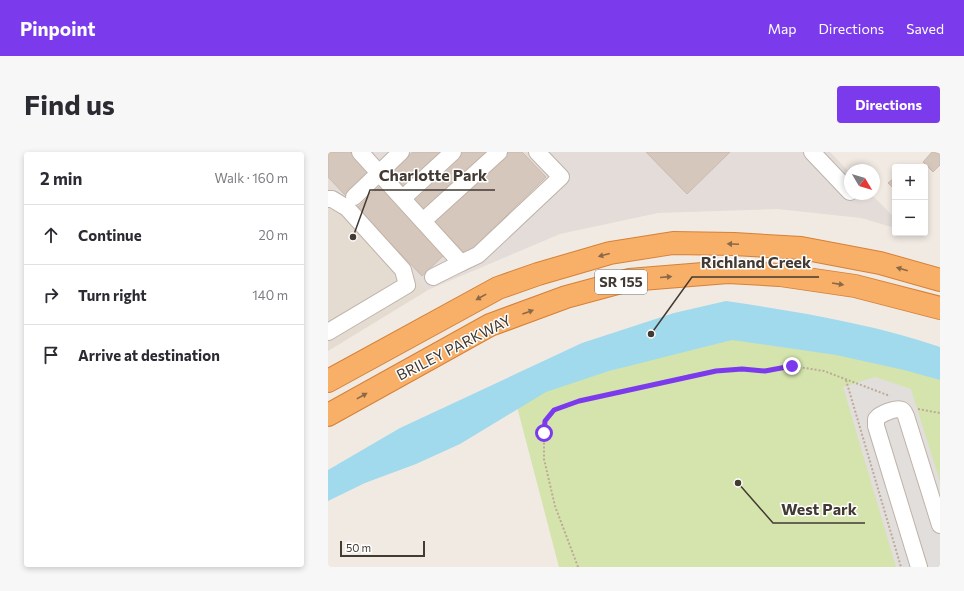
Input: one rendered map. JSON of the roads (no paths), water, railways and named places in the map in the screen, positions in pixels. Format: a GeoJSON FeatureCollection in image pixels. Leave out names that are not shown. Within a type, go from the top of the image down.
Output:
{"type":"FeatureCollection","features":[{"type":"Feature","properties":{"kind":"highway","name":"BRILEY PARKWAY"},"geometry":{"type":"LineString","coordinates":[[328,381],[498,288],[538,274],[610,254],[673,243],[734,244],[800,248],[880,263],[940,280]]}},
{"type":"Feature","properties":{"kind":"highway","name":"BRILEY PARKWAY"},"geometry":{"type":"LineString","coordinates":[[328,415],[490,325],[566,297],[629,280],[728,272],[780,275],[855,286],[940,308]]}},
{"type":"Feature","properties":{"kind":"street"},"geometry":{"type":"LineString","coordinates":[[360,152],[461,263]]}},
{"type":"Feature","properties":{"kind":"street"},"geometry":{"type":"LineString","coordinates":[[354,197],[401,152]]}},
{"type":"Feature","properties":{"kind":"street"},"geometry":{"type":"LineString","coordinates":[[403,198],[453,152]]}},
{"type":"Feature","properties":{"kind":"street"},"geometry":{"type":"LineString","coordinates":[[423,221],[499,152]]}},
{"type":"Feature","properties":{"kind":"street"},"geometry":{"type":"LineString","coordinates":[[434,277],[478,255],[562,177],[537,152]]}},
{"type":"Feature","properties":{"kind":"street"},"geometry":{"type":"LineString","coordinates":[[812,152],[844,186]]}},
{"type":"Feature","properties":{"kind":"street"},"geometry":{"type":"LineString","coordinates":[[328,199],[332,199],[347,208],[403,270],[407,285],[329,329]]}},
{"type":"Feature","properties":{"kind":"street"},"geometry":{"type":"LineString","coordinates":[[919,567],[876,426],[876,419],[881,414],[899,409],[905,413],[940,525]]}},
{"type":"Feature","properties":{"kind":"water"},"geometry":{"type":"Polygon","coordinates":[[[726,301],[834,319],[915,339],[940,347],[940,380],[904,370],[836,355],[732,340],[609,371],[546,392],[460,444],[416,464],[365,483],[328,501],[328,470],[400,428],[582,343],[674,313],[726,301]]]}},
{"type":"Feature","properties":{"kind":"place","name":"Charlotte Park"},"geometry":{"type":"Point","coordinates":[353,237]}},
{"type":"Feature","properties":{"kind":"place","name":"Richland Creek"},"geometry":{"type":"Point","coordinates":[651,334]}},
{"type":"Feature","properties":{"kind":"place","name":"West Park"},"geometry":{"type":"Point","coordinates":[738,483]}}]}
